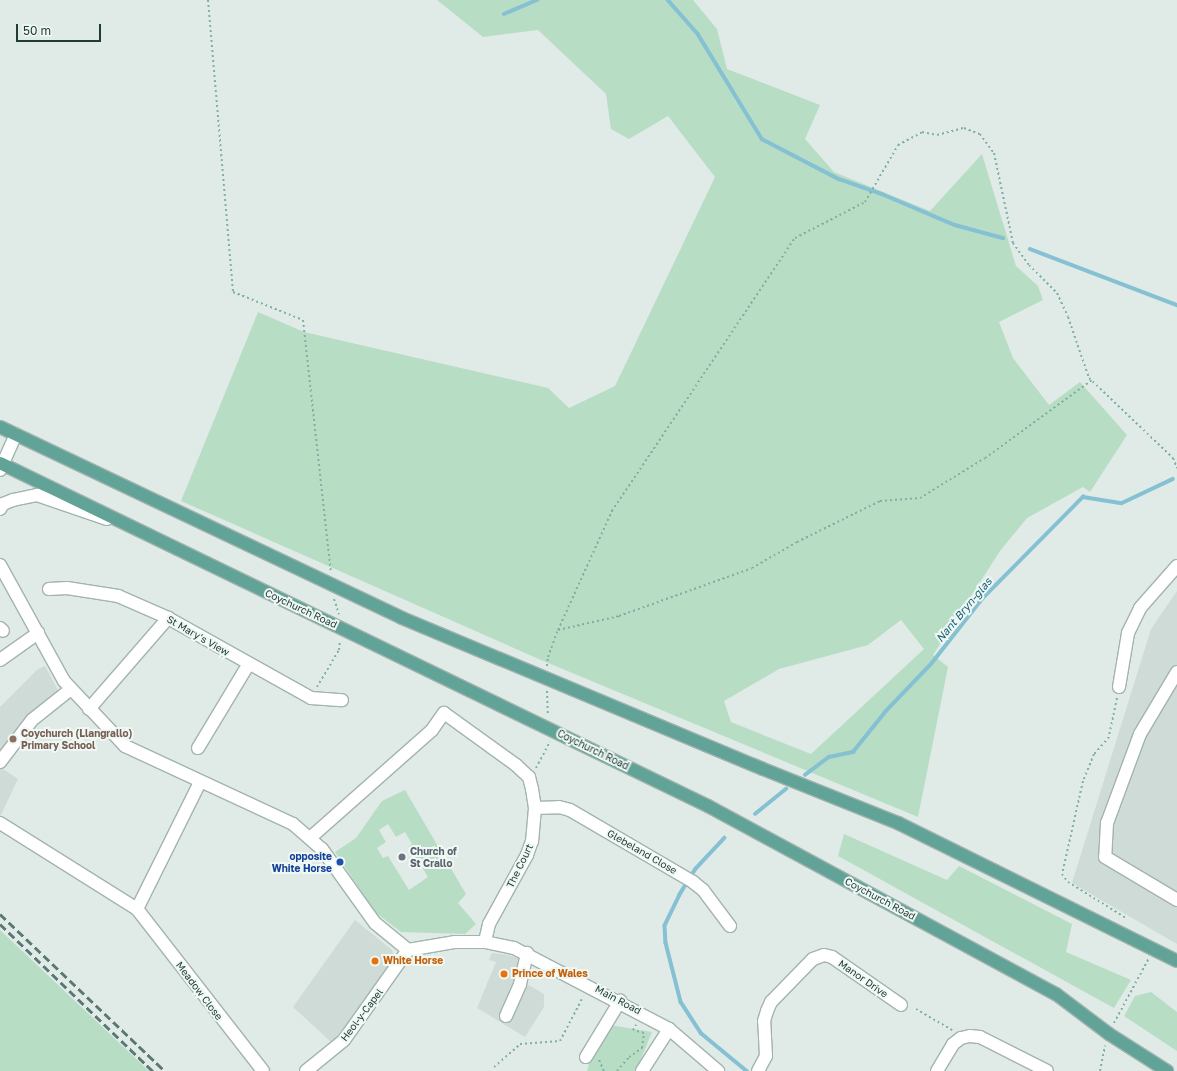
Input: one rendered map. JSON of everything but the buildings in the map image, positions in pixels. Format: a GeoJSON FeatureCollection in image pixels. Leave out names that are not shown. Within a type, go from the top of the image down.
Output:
{"type":"FeatureCollection","features":[{"type":"Feature","properties":{"kind":"main road"},"geometry":{"type":"LineString","coordinates":[[0,427],[402,618],[898,823],[1177,961]]}},
{"type":"Feature","properties":{"kind":"main road","name":"Coychurch Road"},"geometry":{"type":"LineString","coordinates":[[1,466],[342,628],[708,806],[1056,994],[1109,1034],[1167,1071]]}},
{"type":"Feature","properties":{"kind":"street"},"geometry":{"type":"LineString","coordinates":[[1,466],[16,434]]}},
{"type":"Feature","properties":{"kind":"street"},"geometry":{"type":"LineString","coordinates":[[0,509],[3,504],[13,500],[37,496],[119,523]]}},
{"type":"Feature","properties":{"kind":"street"},"geometry":{"type":"LineString","coordinates":[[0,565],[71,689],[89,710],[125,746],[293,824],[322,849],[375,923],[408,950],[455,942],[485,942]]}},
{"type":"Feature","properties":{"kind":"street"},"geometry":{"type":"LineString","coordinates":[[1119,687],[1128,633],[1140,608],[1177,566]]}},
{"type":"Feature","properties":{"kind":"street","name":"St Mary's View"},"geometry":{"type":"LineString","coordinates":[[49,589],[67,588],[118,596],[168,618],[248,665],[310,698],[342,700]]}},
{"type":"Feature","properties":{"kind":"street"},"geometry":{"type":"LineString","coordinates":[[89,710],[168,618]]}},
{"type":"Feature","properties":{"kind":"street"},"geometry":{"type":"LineString","coordinates":[[0,660],[38,633]]}},
{"type":"Feature","properties":{"kind":"street"},"geometry":{"type":"LineString","coordinates":[[198,748],[248,665]]}},
{"type":"Feature","properties":{"kind":"street"},"geometry":{"type":"LineString","coordinates":[[1176,676],[1140,734],[1107,823],[1105,857],[1177,900]]}},
{"type":"Feature","properties":{"kind":"street"},"geometry":{"type":"LineString","coordinates":[[0,762],[32,720],[71,689]]}},
{"type":"Feature","properties":{"kind":"street"},"geometry":{"type":"LineString","coordinates":[[310,838],[432,730],[444,713],[492,745],[529,777]]}},
{"type":"Feature","properties":{"kind":"street","name":"The Court"},"geometry":{"type":"LineString","coordinates":[[485,942],[489,924],[527,855],[532,841],[535,808],[529,777]]}},
{"type":"Feature","properties":{"kind":"street"},"geometry":{"type":"LineString","coordinates":[[138,909],[200,782]]}},
{"type":"Feature","properties":{"kind":"street","name":"Glebeland Close"},"geometry":{"type":"LineString","coordinates":[[535,808],[559,807],[570,810],[688,879],[703,890],[730,926]]}},
{"type":"Feature","properties":{"kind":"street","name":"Meadow Close"},"geometry":{"type":"LineString","coordinates":[[1,824],[138,909],[263,1071]]}},
{"type":"Feature","properties":{"kind":"street","name":"Main Road"},"geometry":{"type":"LineString","coordinates":[[485,942],[501,944],[527,953],[620,1001],[669,1029],[718,1071]]}},
{"type":"Feature","properties":{"kind":"street","name":"Heol-y-Capel"},"geometry":{"type":"LineString","coordinates":[[306,1071],[344,1040],[408,950]]}},
{"type":"Feature","properties":{"kind":"street"},"geometry":{"type":"LineString","coordinates":[[506,1016],[520,984],[527,953]]}},
{"type":"Feature","properties":{"kind":"street","name":"Manor Drive"},"geometry":{"type":"LineString","coordinates":[[758,1071],[766,1056],[764,1021],[766,1012],[772,1002],[813,959],[824,956],[832,957],[901,1006]]}},
{"type":"Feature","properties":{"kind":"street"},"geometry":{"type":"LineString","coordinates":[[591,1057],[620,1001]]}},
{"type":"Feature","properties":{"kind":"street"},"geometry":{"type":"LineString","coordinates":[[642,1071],[669,1029]]}},
{"type":"Feature","properties":{"kind":"street"},"geometry":{"type":"LineString","coordinates":[[937,1071],[953,1044],[961,1038],[970,1036],[980,1037],[1047,1071]]}},
{"type":"Feature","properties":{"kind":"path"},"geometry":{"type":"LineString","coordinates":[[208,0],[234,292],[303,320],[331,566],[330,584],[342,628],[339,650],[310,698]]}},
{"type":"Feature","properties":{"kind":"path"},"geometry":{"type":"LineString","coordinates":[[529,777],[541,763],[551,741],[547,678],[548,657],[558,630],[612,511],[795,238],[865,202],[898,144],[922,132],[937,135],[964,128],[980,134],[994,153],[1013,243],[1029,265],[1056,293],[1068,317],[1092,380],[1173,458],[1177,468]]}},
{"type":"Feature","properties":{"kind":"path"},"geometry":{"type":"LineString","coordinates":[[558,630],[618,616],[752,568],[797,542],[880,501],[920,498],[985,458],[1092,380]]}},
{"type":"Feature","properties":{"kind":"path"},"geometry":{"type":"LineString","coordinates":[[1119,687],[1109,736],[1094,754],[1083,781],[1062,874],[1068,882],[1126,918]]}},
{"type":"Feature","properties":{"kind":"path"},"geometry":{"type":"LineString","coordinates":[[1112,1026],[1150,957]]}},
{"type":"Feature","properties":{"kind":"path"},"geometry":{"type":"LineString","coordinates":[[494,1067],[520,1044],[560,1041],[585,992]]}},
{"type":"Feature","properties":{"kind":"path"},"geometry":{"type":"LineString","coordinates":[[916,1009],[955,1031]]}},
{"type":"Feature","properties":{"kind":"path"},"geometry":{"type":"LineString","coordinates":[[618,1071],[629,1057],[642,1048],[644,1033],[633,1030],[638,1020]]}},
{"type":"Feature","properties":{"kind":"path"},"geometry":{"type":"LineString","coordinates":[[1100,1071],[1106,1044]]}},
{"type":"Feature","properties":{"kind":"path"},"geometry":{"type":"LineString","coordinates":[[591,1057],[604,1071]]}},
{"type":"Feature","properties":{"kind":"shaded area"},"geometry":{"type":"Polygon","coordinates":[[[1177,591],[1177,944],[1072,883],[1151,629],[1177,591]]]}},
{"type":"Feature","properties":{"kind":"shaded area","name":"Coychurch (Llangrallo) Primary School"},"geometry":{"type":"Polygon","coordinates":[[[45,666],[58,690],[53,705],[3,769],[18,779],[0,817],[0,707],[38,669],[45,666]]]}},
{"type":"Feature","properties":{"kind":"shaded area"},"geometry":{"type":"Polygon","coordinates":[[[355,920],[392,950],[394,957],[392,966],[345,1032],[331,1042],[293,1007],[355,920]]]}},
{"type":"Feature","properties":{"kind":"shaded area"},"geometry":{"type":"Polygon","coordinates":[[[492,953],[508,955],[529,962],[525,983],[544,994],[544,1007],[525,1037],[477,1008],[496,962],[489,960],[492,953]]]}},
{"type":"Feature","properties":{"kind":"green space"},"geometry":{"type":"Polygon","coordinates":[[[437,0],[693,0],[717,29],[727,69],[820,105],[805,139],[834,172],[930,211],[982,154],[1016,266],[1038,286],[1043,300],[999,322],[1013,358],[1049,405],[1080,382],[1127,435],[1090,492],[1083,487],[1027,518],[1000,551],[933,655],[948,667],[918,817],[541,660],[181,501],[258,312],[304,332],[548,388],[569,408],[615,386],[715,177],[668,116],[629,139],[611,129],[606,94],[538,30],[483,37],[437,0]],[[901,620],[868,645],[779,669],[724,701],[731,722],[811,754],[924,649],[901,620]]]}},
{"type":"Feature","properties":{"kind":"green space"},"geometry":{"type":"Polygon","coordinates":[[[405,790],[466,894],[458,903],[476,924],[465,934],[401,932],[375,912],[335,852],[356,838],[382,801],[405,790]],[[388,824],[379,830],[386,842],[377,848],[383,858],[388,856],[409,890],[428,877],[409,846],[412,844],[405,832],[396,837],[388,824]]]}},
{"type":"Feature","properties":{"kind":"green space"},"geometry":{"type":"Polygon","coordinates":[[[844,834],[947,880],[959,866],[1072,924],[1066,952],[1131,980],[1114,1008],[838,856],[844,834]]]}},
{"type":"Feature","properties":{"kind":"green space"},"geometry":{"type":"Polygon","coordinates":[[[0,930],[149,1071],[0,1071],[0,930]]]}},
{"type":"Feature","properties":{"kind":"green space"},"geometry":{"type":"Polygon","coordinates":[[[1151,992],[1177,1012],[1177,1051],[1124,1016],[1135,996],[1151,992]]]}},
{"type":"Feature","properties":{"kind":"green space"},"geometry":{"type":"Polygon","coordinates":[[[610,1025],[652,1032],[636,1071],[587,1071],[592,1053],[610,1025]]]}},
{"type":"Feature","properties":{"kind":"waterway"},"geometry":{"type":"LineString","coordinates":[[504,14],[537,0]]}},
{"type":"Feature","properties":{"kind":"waterway"},"geometry":{"type":"LineString","coordinates":[[668,0],[698,34],[762,139],[839,179],[882,194],[955,225],[1003,238]]}},
{"type":"Feature","properties":{"kind":"waterway"},"geometry":{"type":"LineString","coordinates":[[1030,249],[1177,305]]}},
{"type":"Feature","properties":{"kind":"waterway","name":"Nant Bryn-glas"},"geometry":{"type":"LineString","coordinates":[[805,775],[829,757],[853,752],[886,711],[931,664],[982,599],[1083,497],[1122,503],[1173,479]]}},
{"type":"Feature","properties":{"kind":"waterway","name":"Nant Bryn-glas"},"geometry":{"type":"LineString","coordinates":[[755,814],[786,789]]}},
{"type":"Feature","properties":{"kind":"waterway","name":"Nant Bryn-glas"},"geometry":{"type":"LineString","coordinates":[[725,838],[696,869],[680,895],[665,926],[666,943],[681,1002],[701,1033],[747,1071]]}},
{"type":"Feature","properties":{"kind":"railway"},"geometry":{"type":"LineString","coordinates":[[0,914],[165,1071]]}},
{"type":"Feature","properties":{"kind":"railway"},"geometry":{"type":"LineString","coordinates":[[0,924],[153,1071]]}},
{"type":"Feature","properties":{"kind":"place","name":"Coychurch (Llangrallo) Primary School"},"geometry":{"type":"Point","coordinates":[13,739]}},
{"type":"Feature","properties":{"kind":"place","name":"Church of St Crallo"},"geometry":{"type":"Point","coordinates":[402,857]}},
{"type":"Feature","properties":{"kind":"place","name":"opposite White Horse"},"geometry":{"type":"Point","coordinates":[340,862]}},
{"type":"Feature","properties":{"kind":"place","name":"White Horse"},"geometry":{"type":"Point","coordinates":[375,961]}},
{"type":"Feature","properties":{"kind":"place","name":"Prince of Wales"},"geometry":{"type":"Point","coordinates":[504,974]}}]}
